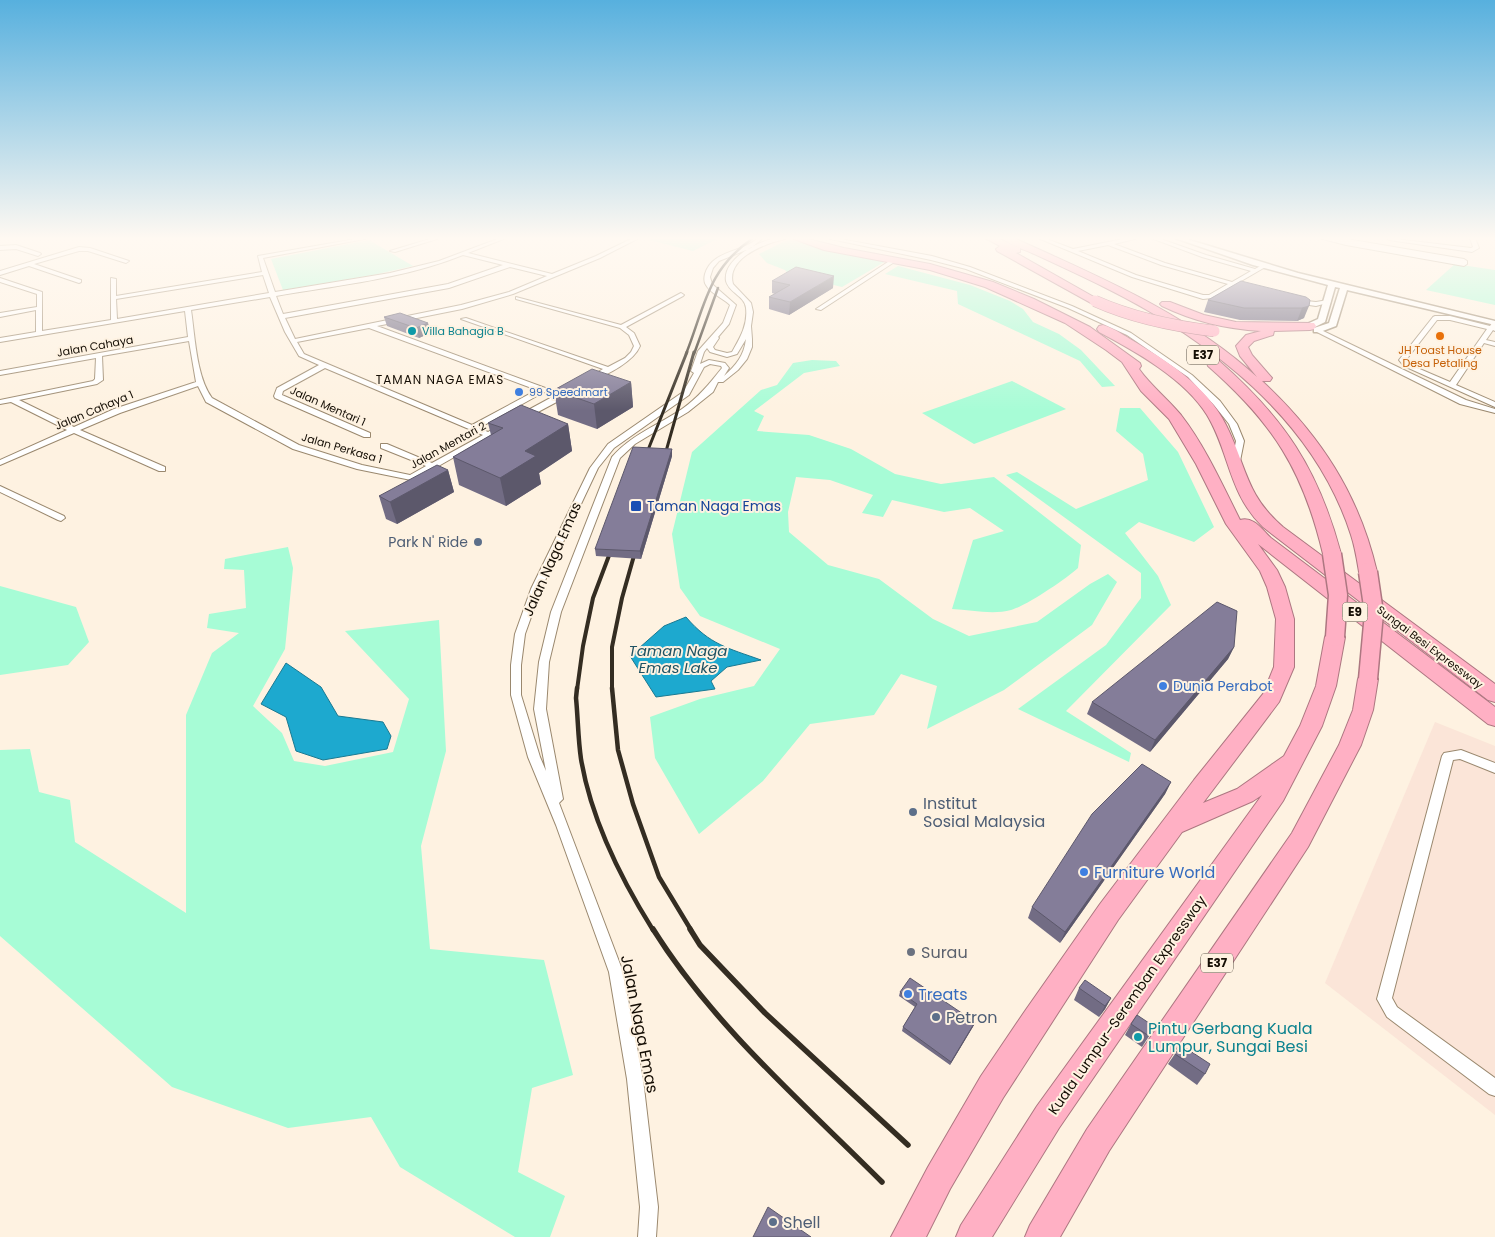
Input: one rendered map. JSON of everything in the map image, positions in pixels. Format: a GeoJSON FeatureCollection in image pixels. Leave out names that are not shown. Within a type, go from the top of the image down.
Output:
{"type":"FeatureCollection","features":[{"type":"Feature","properties":{"kind":"highway","name":"Sungai Besi Expressway"},"geometry":{"type":"LineString","coordinates":[[1011,296],[1046,310],[1086,330],[1180,402],[1211,453],[1229,493],[1245,522],[1265,542],[1495,718]]}},
{"type":"Feature","properties":{"kind":"highway","name":"Sungai Besi Expressway"},"geometry":{"type":"LineString","coordinates":[[1027,296],[1098,326],[1124,341],[1166,382],[1207,406],[1222,432],[1250,501],[1260,515],[1276,531],[1490,690]]}},
{"type":"Feature","properties":{"kind":"highway"},"geometry":{"type":"LineString","coordinates":[[1087,296],[1137,318],[1162,324],[1214,331],[1269,332],[1313,328]]}},
{"type":"Feature","properties":{"kind":"highway","name":"Kuala Lumpur–Seremban Expressway"},"geometry":{"type":"LineString","coordinates":[[974,1237],[1048,1117],[1275,795],[1311,726],[1326,686],[1334,637],[1338,595],[1332,554],[1320,508],[1302,467],[1276,427],[1235,382],[1195,348],[1134,308],[1111,296]]}},
{"type":"Feature","properties":{"kind":"highway","name":"E37"},"geometry":{"type":"LineString","coordinates":[[1042,1237],[1098,1140],[1300,840],[1350,745],[1363,710],[1368,679],[1374,613],[1368,572],[1359,533],[1320,456],[1310,440],[1293,421],[1245,373],[1194,334],[1129,296]]}},
{"type":"Feature","properties":{"kind":"highway"},"geometry":{"type":"LineString","coordinates":[[1151,296],[1178,310],[1202,319],[1242,326],[1313,328]]}},
{"type":"Feature","properties":{"kind":"highway"},"geometry":{"type":"LineString","coordinates":[[1269,332],[1250,338],[1244,343],[1242,349],[1250,362],[1292,410],[1293,421]]}},
{"type":"Feature","properties":{"kind":"highway"},"geometry":{"type":"LineString","coordinates":[[908,1237],[938,1178],[1018,1047],[1109,912],[1202,786],[1272,698],[1284,668],[1286,636],[1281,602],[1268,570],[1234,524],[1204,464],[1175,417],[1146,388],[1126,359]]}},
{"type":"Feature","properties":{"kind":"highway"},"geometry":{"type":"LineString","coordinates":[[1145,374],[1166,382]]}},
{"type":"Feature","properties":{"kind":"highway"},"geometry":{"type":"LineString","coordinates":[[1180,402],[1196,399],[1207,406]]}},
{"type":"Feature","properties":{"kind":"highway"},"geometry":{"type":"LineString","coordinates":[[1175,825],[1245,796],[1294,760]]}},
{"type":"Feature","properties":{"kind":"street"},"geometry":{"type":"LineString","coordinates":[[39,296],[39,333]]}},
{"type":"Feature","properties":{"kind":"street"},"geometry":{"type":"LineString","coordinates":[[114,320],[114,298],[128,296]]}},
{"type":"Feature","properties":{"kind":"street"},"geometry":{"type":"LineString","coordinates":[[0,340],[257,296]]}},
{"type":"Feature","properties":{"kind":"street"},"geometry":{"type":"LineString","coordinates":[[273,296],[293,342],[301,355],[489,435]]}},
{"type":"Feature","properties":{"kind":"street"},"geometry":{"type":"LineString","coordinates":[[283,316],[395,296]]}},
{"type":"Feature","properties":{"kind":"street"},"geometry":{"type":"LineString","coordinates":[[293,342],[462,307],[499,296]]}},
{"type":"Feature","properties":{"kind":"street"},"geometry":{"type":"LineString","coordinates":[[622,327],[680,296]]}},
{"type":"Feature","properties":{"kind":"street","name":"Jalan Naga Emas"},"geometry":{"type":"LineString","coordinates":[[722,296],[733,305],[726,324],[710,347],[712,351],[727,354],[735,353],[741,345],[748,328]]}},
{"type":"Feature","properties":{"kind":"street","name":"Jalan Naga Emas"},"geometry":{"type":"LineString","coordinates":[[562,825],[547,754],[540,709],[543,672],[556,612],[616,457],[632,442],[685,410],[735,370],[746,354],[749,342],[750,310],[747,301],[741,296]]}},
{"type":"Feature","properties":{"kind":"street"},"geometry":{"type":"LineString","coordinates":[[819,309],[840,296]]}},
{"type":"Feature","properties":{"kind":"street"},"geometry":{"type":"LineString","coordinates":[[1042,296],[1070,306],[1129,334],[1190,376],[1217,403],[1233,424],[1240,441],[1235,467]]}},
{"type":"Feature","properties":{"kind":"street"},"geometry":{"type":"LineString","coordinates":[[1196,296],[1212,296]]}},
{"type":"Feature","properties":{"kind":"street"},"geometry":{"type":"LineString","coordinates":[[1324,296],[1328,300]]}},
{"type":"Feature","properties":{"kind":"street"},"geometry":{"type":"LineString","coordinates":[[1313,328],[1322,320],[1329,296]]}},
{"type":"Feature","properties":{"kind":"street"},"geometry":{"type":"LineString","coordinates":[[1313,328],[1333,324],[1341,296]]}},
{"type":"Feature","properties":{"kind":"street"},"geometry":{"type":"LineString","coordinates":[[1380,296],[1494,326]]}},
{"type":"Feature","properties":{"kind":"street"},"geometry":{"type":"LineString","coordinates":[[518,298],[622,327],[635,338],[636,349],[627,359],[584,383]]}},
{"type":"Feature","properties":{"kind":"street"},"geometry":{"type":"LineString","coordinates":[[1294,301],[1316,304],[1328,300]]}},
{"type":"Feature","properties":{"kind":"street"},"geometry":{"type":"LineString","coordinates":[[1302,303],[1318,311]]}},
{"type":"Feature","properties":{"kind":"street"},"geometry":{"type":"LineString","coordinates":[[0,315],[40,308]]}},
{"type":"Feature","properties":{"kind":"street"},"geometry":{"type":"LineString","coordinates":[[188,308],[199,383]]}},
{"type":"Feature","properties":{"kind":"street"},"geometry":{"type":"LineString","coordinates":[[1494,326],[1450,318],[1435,318],[1402,360],[1406,365],[1495,405]]}},
{"type":"Feature","properties":{"kind":"street"},"geometry":{"type":"LineString","coordinates":[[464,319],[608,369]]}},
{"type":"Feature","properties":{"kind":"street"},"geometry":{"type":"LineString","coordinates":[[370,326],[560,396]]}},
{"type":"Feature","properties":{"kind":"street"},"geometry":{"type":"LineString","coordinates":[[1452,385],[1494,326]]}},
{"type":"Feature","properties":{"kind":"street"},"geometry":{"type":"LineString","coordinates":[[1313,328],[1463,402],[1480,408],[1495,410]]}},
{"type":"Feature","properties":{"kind":"street","name":"Jalan Naga Emas"},"geometry":{"type":"LineString","coordinates":[[686,393],[701,351],[719,333]]}},
{"type":"Feature","properties":{"kind":"street","name":"Jalan Cahaya"},"geometry":{"type":"LineString","coordinates":[[0,373],[193,338]]}},
{"type":"Feature","properties":{"kind":"street"},"geometry":{"type":"LineString","coordinates":[[1483,341],[1495,344]]}},
{"type":"Feature","properties":{"kind":"street"},"geometry":{"type":"LineString","coordinates":[[0,402],[95,383],[99,380],[99,356]]}},
{"type":"Feature","properties":{"kind":"street","name":"Jalan Naga Emas"},"geometry":{"type":"LineString","coordinates":[[647,1237],[649,1208],[634,1079],[616,972],[562,825],[534,757],[516,695],[516,665],[520,634],[536,589],[594,468],[611,446],[686,393],[701,366],[709,362],[723,364],[726,368],[724,372],[706,393]]}},
{"type":"Feature","properties":{"kind":"street","name":"Jalan Mentari 1"},"geometry":{"type":"LineString","coordinates":[[325,365],[281,389],[278,392],[278,396],[367,435]]}},
{"type":"Feature","properties":{"kind":"street","name":"Jalan Cahaya 1"},"geometry":{"type":"LineString","coordinates":[[0,462],[156,396],[199,383]]}},
{"type":"Feature","properties":{"kind":"street","name":"Jalan Perkasa 1"},"geometry":{"type":"LineString","coordinates":[[199,383],[204,395],[209,400],[296,447],[360,467],[411,478]]}},
{"type":"Feature","properties":{"kind":"street","name":"Jalan Mentari 2"},"geometry":{"type":"LineString","coordinates":[[411,478],[576,387]]}},
{"type":"Feature","properties":{"kind":"street"},"geometry":{"type":"LineString","coordinates":[[473,428],[544,389]]}},
{"type":"Feature","properties":{"kind":"street"},"geometry":{"type":"LineString","coordinates":[[13,400],[73,430],[162,469]]}},
{"type":"Feature","properties":{"kind":"street"},"geometry":{"type":"LineString","coordinates":[[384,446],[432,466]]}},
{"type":"Feature","properties":{"kind":"street"},"geometry":{"type":"LineString","coordinates":[[0,489],[60,518]]}},
{"type":"Feature","properties":{"kind":"street"},"geometry":{"type":"LineString","coordinates":[[1495,768],[1461,754],[1448,756],[1384,999],[1392,1012],[1495,1088]]}},
{"type":"Feature","properties":{"kind":"shaded area"},"geometry":{"type":"Polygon","coordinates":[[[1435,722],[1495,746],[1495,1115],[1325,983],[1435,722]]]}},
{"type":"Feature","properties":{"kind":"green space"},"geometry":{"type":"Polygon","coordinates":[[[957,296],[997,296],[1010,301],[1023,309],[1033,322],[1059,334],[1081,350],[1115,386],[1102,387],[1080,361],[958,304],[957,296]]]}},
{"type":"Feature","properties":{"kind":"green space"},"geometry":{"type":"Polygon","coordinates":[[[1452,296],[1495,296],[1495,305],[1452,296]]]}},
{"type":"Feature","properties":{"kind":"green space"},"geometry":{"type":"Polygon","coordinates":[[[812,360],[836,361],[840,366],[804,373],[754,411],[764,416],[757,431],[809,435],[851,449],[895,474],[941,484],[994,477],[1081,545],[1078,568],[1046,592],[1018,607],[997,612],[952,609],[973,540],[1004,531],[970,508],[944,512],[892,500],[883,517],[862,513],[873,495],[830,480],[796,477],[788,512],[789,532],[828,565],[879,579],[933,619],[969,636],[1037,622],[1090,584],[1108,574],[1117,582],[1092,625],[1004,690],[927,729],[937,686],[901,674],[874,715],[810,724],[763,781],[699,834],[655,758],[650,717],[700,699],[754,686],[780,649],[700,616],[680,588],[672,534],[692,452],[761,390],[777,385],[793,363],[812,360]]]}},
{"type":"Feature","properties":{"kind":"green space"},"geometry":{"type":"Polygon","coordinates":[[[1012,381],[1066,409],[974,444],[922,413],[1012,381]]]}},
{"type":"Feature","properties":{"kind":"green space"},"geometry":{"type":"Polygon","coordinates":[[[1120,408],[1140,408],[1178,452],[1214,527],[1194,542],[1139,522],[1125,533],[1158,576],[1171,605],[1066,711],[1131,753],[1129,762],[1018,709],[1106,645],[1141,598],[1141,573],[1006,475],[1017,472],[1076,509],[1148,480],[1143,454],[1116,431],[1120,408]]]}},
{"type":"Feature","properties":{"kind":"green space"},"geometry":{"type":"Polygon","coordinates":[[[288,547],[293,568],[285,649],[253,706],[282,733],[294,761],[325,766],[393,752],[409,699],[345,631],[439,620],[446,751],[421,846],[430,949],[544,960],[573,1075],[532,1088],[518,1172],[565,1196],[550,1237],[515,1237],[400,1167],[371,1117],[288,1128],[172,1087],[0,936],[0,750],[30,749],[39,792],[70,800],[75,842],[186,913],[186,715],[212,653],[239,633],[207,628],[209,614],[246,608],[244,570],[224,569],[225,559],[288,547]]]}},
{"type":"Feature","properties":{"kind":"green space"},"geometry":{"type":"Polygon","coordinates":[[[0,586],[76,607],[89,642],[68,665],[0,675],[0,586]]]}},
{"type":"Feature","properties":{"kind":"water","name":"Taman Naga Emas Lake"},"geometry":{"type":"Polygon","coordinates":[[[686,617],[712,640],[729,649],[761,660],[727,667],[711,681],[715,689],[656,697],[630,656],[664,626],[686,617]]]}},
{"type":"Feature","properties":{"kind":"water"},"geometry":{"type":"Polygon","coordinates":[[[286,663],[321,687],[338,716],[383,722],[391,736],[387,749],[323,760],[296,751],[286,717],[261,704],[286,663]]]}},
{"type":"Feature","properties":{"kind":"building"},"geometry":{"type":"Polygon","coordinates":[[[771,296],[801,296],[790,302],[769,297],[771,296]]]}},
{"type":"Feature","properties":{"kind":"building"},"geometry":{"type":"Polygon","coordinates":[[[1215,296],[1301,296],[1310,300],[1309,306],[1302,308],[1244,308],[1208,300],[1215,296]]]}},
{"type":"Feature","properties":{"kind":"building"},"geometry":{"type":"Polygon","coordinates":[[[400,313],[428,323],[416,328],[384,317],[400,313]]]}},
{"type":"Feature","properties":{"kind":"building"},"geometry":{"type":"Polygon","coordinates":[[[592,369],[631,382],[594,404],[554,390],[592,369]]]}},
{"type":"Feature","properties":{"kind":"building"},"geometry":{"type":"Polygon","coordinates":[[[521,405],[568,424],[525,451],[536,456],[500,478],[453,457],[503,428],[488,423],[521,405]]]}},
{"type":"Feature","properties":{"kind":"building","name":"Taman Naga Emas"},"geometry":{"type":"Polygon","coordinates":[[[633,447],[672,449],[640,551],[595,549],[633,447]]]}},
{"type":"Feature","properties":{"kind":"building"},"geometry":{"type":"Polygon","coordinates":[[[437,465],[448,470],[390,502],[379,496],[437,465]]]}},
{"type":"Feature","properties":{"kind":"building","name":"Dunia Perabot"},"geometry":{"type":"Polygon","coordinates":[[[1217,602],[1237,611],[1234,647],[1155,740],[1092,702],[1217,602]]]}},
{"type":"Feature","properties":{"kind":"building","name":"Furniture World"},"geometry":{"type":"Polygon","coordinates":[[[1142,764],[1171,782],[1065,932],[1032,907],[1092,814],[1142,764]]]}},
{"type":"Feature","properties":{"kind":"building","name":"Petron"},"geometry":{"type":"Polygon","coordinates":[[[910,978],[975,1022],[951,1062],[903,1027],[917,1004],[900,992],[910,978]]]}},
{"type":"Feature","properties":{"kind":"building"},"geometry":{"type":"Polygon","coordinates":[[[1085,980],[1111,998],[1105,1006],[1079,988],[1085,980]]]}},
{"type":"Feature","properties":{"kind":"building"},"geometry":{"type":"Polygon","coordinates":[[[1137,1015],[1155,1027],[1149,1036],[1131,1024],[1137,1015]]]}},
{"type":"Feature","properties":{"kind":"building"},"geometry":{"type":"Polygon","coordinates":[[[1181,1045],[1210,1064],[1205,1074],[1175,1054],[1181,1045]]]}},
{"type":"Feature","properties":{"kind":"building","name":"Shell"},"geometry":{"type":"Polygon","coordinates":[[[768,1207],[811,1237],[753,1237],[768,1207]]]}},
{"type":"Feature","properties":{"kind":"railway"},"geometry":{"type":"LineString","coordinates":[[686,354],[707,296]]}},
{"type":"Feature","properties":{"kind":"railway"},"geometry":{"type":"LineString","coordinates":[[694,354],[715,296]]}},
{"type":"Feature","properties":{"kind":"railway"},"geometry":{"type":"LineString","coordinates":[[644,460],[687,352]]}},
{"type":"Feature","properties":{"kind":"railway"},"geometry":{"type":"LineString","coordinates":[[663,462],[694,352]]}},
{"type":"Feature","properties":{"kind":"railway"},"geometry":{"type":"LineString","coordinates":[[577,690],[583,646],[593,598],[613,545]]}},
{"type":"Feature","properties":{"kind":"railway"},"geometry":{"type":"LineString","coordinates":[[612,688],[612,647],[622,598],[637,545]]}},
{"type":"Feature","properties":{"kind":"railway"},"geometry":{"type":"LineString","coordinates":[[577,688],[576,698],[581,759],[592,804],[619,869],[653,930]]}},
{"type":"Feature","properties":{"kind":"railway"},"geometry":{"type":"LineString","coordinates":[[612,688],[618,750],[633,804],[659,877],[691,930]]}},
{"type":"Feature","properties":{"kind":"railway"},"geometry":{"type":"LineString","coordinates":[[653,929],[703,998],[731,1030],[760,1062],[882,1182]]}},
{"type":"Feature","properties":{"kind":"railway"},"geometry":{"type":"LineString","coordinates":[[690,929],[700,945],[765,1013],[908,1145]]}},
{"type":"Feature","properties":{"kind":"place","name":"Villa Bahagia B"},"geometry":{"type":"Point","coordinates":[412,331]}},
{"type":"Feature","properties":{"kind":"place","name":"JH Toast House Desa Petaling"},"geometry":{"type":"Point","coordinates":[1440,336]}},
{"type":"Feature","properties":{"kind":"place","name":"99 Speedmart"},"geometry":{"type":"Point","coordinates":[519,392]}},
{"type":"Feature","properties":{"kind":"place","name":"Taman Naga Emas"},"geometry":{"type":"Point","coordinates":[636,506]}},
{"type":"Feature","properties":{"kind":"place","name":"Park N' Ride"},"geometry":{"type":"Point","coordinates":[478,542]}},
{"type":"Feature","properties":{"kind":"place","name":"Dunia Perabot"},"geometry":{"type":"Point","coordinates":[1163,686]}},
{"type":"Feature","properties":{"kind":"place","name":"Institut Sosial Malaysia"},"geometry":{"type":"Point","coordinates":[913,812]}},
{"type":"Feature","properties":{"kind":"place","name":"Furniture World"},"geometry":{"type":"Point","coordinates":[1084,872]}},
{"type":"Feature","properties":{"kind":"place","name":"Surau"},"geometry":{"type":"Point","coordinates":[911,952]}},
{"type":"Feature","properties":{"kind":"place","name":"Treats"},"geometry":{"type":"Point","coordinates":[908,994]}},
{"type":"Feature","properties":{"kind":"place","name":"Petron"},"geometry":{"type":"Point","coordinates":[936,1017]}},
{"type":"Feature","properties":{"kind":"place","name":"Pintu Gerbang Kuala Lumpur, Sungai Besi"},"geometry":{"type":"Point","coordinates":[1138,1037]}},
{"type":"Feature","properties":{"kind":"place","name":"Shell"},"geometry":{"type":"Point","coordinates":[773,1222]}},
{"type":"Feature","properties":{"kind":"district","name":"TAMAN NAGA EMAS"},"geometry":{"type":"Point","coordinates":[440,380]}}]}
